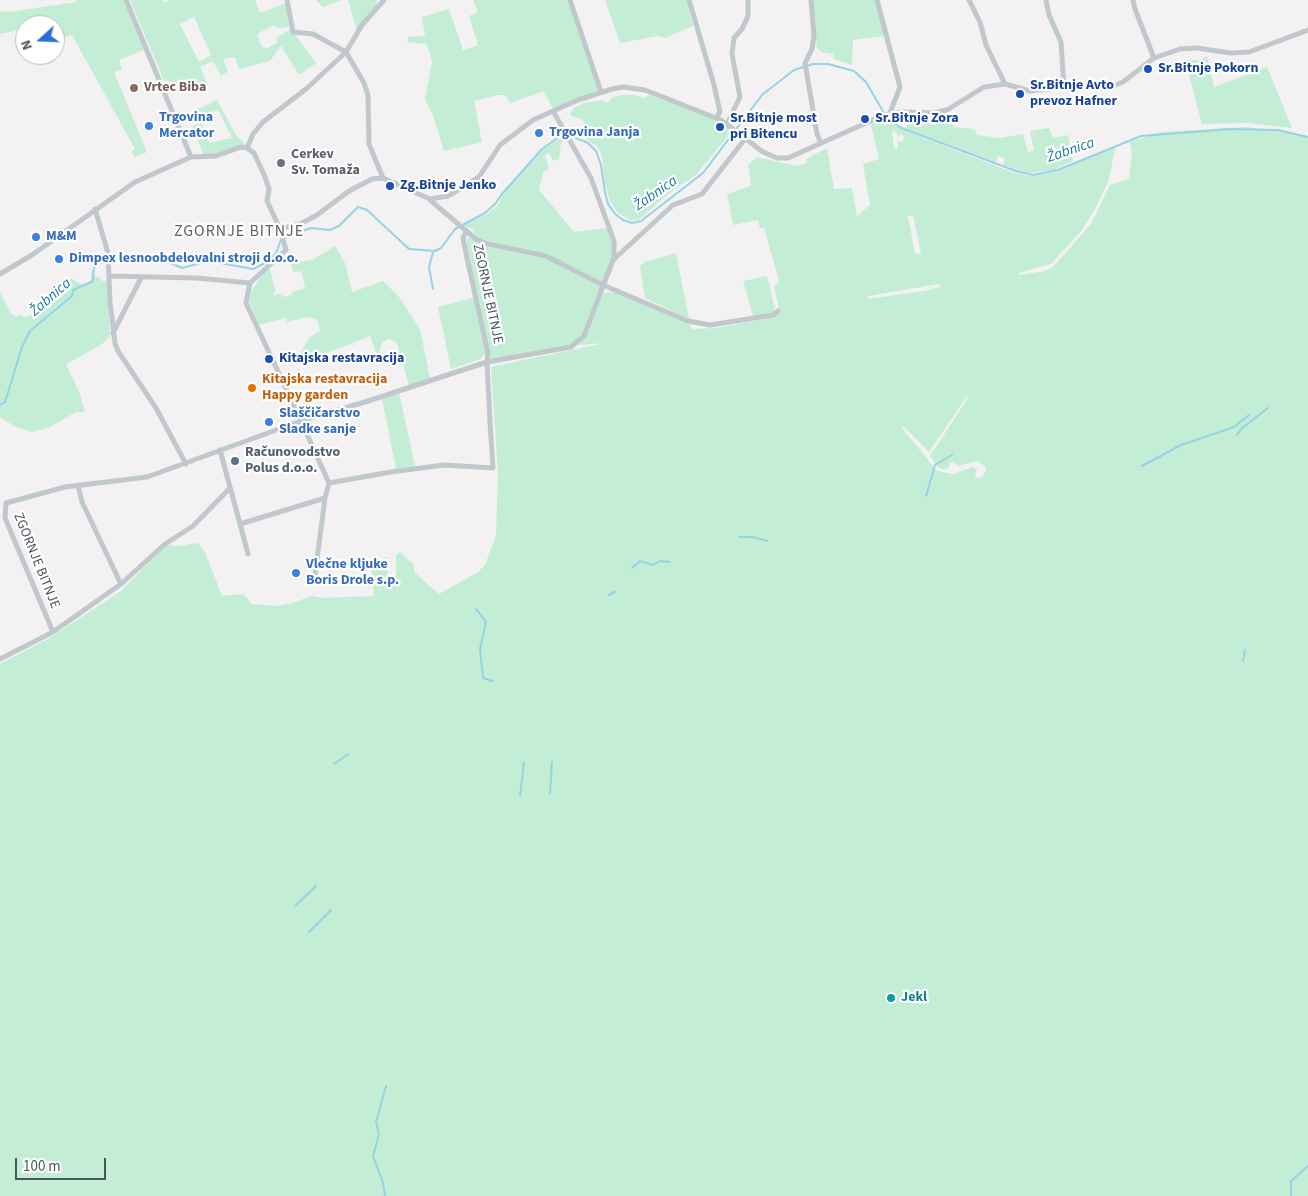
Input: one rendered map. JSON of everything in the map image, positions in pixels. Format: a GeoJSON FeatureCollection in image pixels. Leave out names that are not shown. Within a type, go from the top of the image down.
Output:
{"type":"FeatureCollection","features":[{"type":"Feature","properties":{"kind":"street"},"geometry":{"type":"LineString","coordinates":[[126,0],[191,158]]}},
{"type":"Feature","properties":{"kind":"street"},"geometry":{"type":"LineString","coordinates":[[281,231],[317,215],[365,182],[383,178],[369,144],[368,95],[364,83],[346,52],[313,34],[293,32],[287,0]]}},
{"type":"Feature","properties":{"kind":"street"},"geometry":{"type":"LineString","coordinates":[[247,148],[253,134],[263,122],[306,89],[346,52],[362,25],[384,0]]}},
{"type":"Feature","properties":{"kind":"street"},"geometry":{"type":"LineString","coordinates":[[570,0],[601,92]]}},
{"type":"Feature","properties":{"kind":"street"},"geometry":{"type":"LineString","coordinates":[[689,0],[714,85],[720,112],[716,118]]}},
{"type":"Feature","properties":{"kind":"street"},"geometry":{"type":"LineString","coordinates":[[729,125],[740,97],[732,54],[734,38],[742,29],[748,16],[748,0]]}},
{"type":"Feature","properties":{"kind":"street"},"geometry":{"type":"LineString","coordinates":[[810,0],[814,36],[812,49],[805,63],[817,134],[821,143]]}},
{"type":"Feature","properties":{"kind":"street"},"geometry":{"type":"LineString","coordinates":[[877,0],[900,86],[890,113]]}},
{"type":"Feature","properties":{"kind":"street"},"geometry":{"type":"LineString","coordinates":[[969,0],[980,22],[986,45],[1005,84]]}},
{"type":"Feature","properties":{"kind":"street"},"geometry":{"type":"LineString","coordinates":[[1046,0],[1049,15],[1061,42],[1064,88]]}},
{"type":"Feature","properties":{"kind":"street"},"geometry":{"type":"LineString","coordinates":[[1133,0],[1154,58]]}},
{"type":"Feature","properties":{"kind":"street"},"geometry":{"type":"LineString","coordinates":[[430,199],[448,196],[472,182],[484,170],[495,150],[533,120],[601,92],[623,88],[645,90],[716,118],[729,125],[763,152],[782,158],[797,155],[890,113],[940,112],[955,106],[976,90],[1005,84],[1030,91],[1114,86],[1154,58],[1185,48],[1203,48],[1230,54],[1249,52],[1308,30]]}},
{"type":"Feature","properties":{"kind":"street","name":"ZGORNJE BITNJE"},"geometry":{"type":"LineString","coordinates":[[52,632],[5,518],[3,503],[42,492],[78,485],[147,477],[301,421],[487,362],[571,347],[584,336],[614,260],[614,241],[591,178],[553,111]]}},
{"type":"Feature","properties":{"kind":"street","name":"ZGORNJE BITNJE"},"geometry":{"type":"LineString","coordinates":[[614,260],[673,205],[702,194],[746,139]]}},
{"type":"Feature","properties":{"kind":"street"},"geometry":{"type":"LineString","coordinates":[[0,274],[38,251],[135,182],[191,158],[216,156],[241,147],[247,148],[254,153],[265,177],[268,189],[267,200],[281,231],[286,250],[260,271],[250,283],[246,298],[249,310],[329,483],[325,498],[315,575]]}},
{"type":"Feature","properties":{"kind":"street","name":"ZGORNJE BITNJE"},"geometry":{"type":"LineString","coordinates":[[383,178],[430,199],[464,230],[488,244],[546,256],[604,285],[699,324],[710,325],[773,315],[778,311]]}},
{"type":"Feature","properties":{"kind":"street"},"geometry":{"type":"LineString","coordinates":[[95,209],[108,259],[113,334],[118,351],[156,408],[186,464]]}},
{"type":"Feature","properties":{"kind":"street","name":"ZGORNJE BITNJE"},"geometry":{"type":"LineString","coordinates":[[329,483],[391,472],[444,466],[493,468],[488,353],[467,258],[464,230]]}},
{"type":"Feature","properties":{"kind":"street"},"geometry":{"type":"LineString","coordinates":[[109,276],[196,278],[250,283]]}},
{"type":"Feature","properties":{"kind":"street"},"geometry":{"type":"LineString","coordinates":[[113,334],[141,278]]}},
{"type":"Feature","properties":{"kind":"street"},"geometry":{"type":"LineString","coordinates":[[220,450],[248,554]]}},
{"type":"Feature","properties":{"kind":"street"},"geometry":{"type":"LineString","coordinates":[[78,485],[82,502],[121,584]]}},
{"type":"Feature","properties":{"kind":"street"},"geometry":{"type":"LineString","coordinates":[[0,659],[52,632],[121,584],[165,544],[194,526],[230,488]]}},
{"type":"Feature","properties":{"kind":"street"},"geometry":{"type":"LineString","coordinates":[[240,524],[325,498]]}},
{"type":"Feature","properties":{"kind":"green space"},"geometry":{"type":"Polygon","coordinates":[[[78,0],[124,0],[144,50],[119,60],[122,69],[114,72],[147,152],[135,157],[131,152],[135,149],[72,35],[65,37],[65,15],[15,15],[15,31],[0,34],[0,11],[9,12],[76,2],[78,0]]]}},
{"type":"Feature","properties":{"kind":"green space"},"geometry":{"type":"Polygon","coordinates":[[[130,0],[162,0],[163,3],[170,0],[255,0],[260,13],[286,3],[289,27],[277,28],[275,25],[257,34],[262,47],[268,48],[277,43],[276,38],[291,29],[316,63],[299,75],[281,46],[270,61],[239,69],[235,57],[223,59],[228,71],[221,76],[213,61],[200,67],[208,85],[190,92],[167,80],[164,81],[130,0]],[[194,17],[180,24],[199,62],[211,55],[194,17]]]}},
{"type":"Feature","properties":{"kind":"green space"},"geometry":{"type":"Polygon","coordinates":[[[316,0],[341,0],[323,7],[316,0]]]}},
{"type":"Feature","properties":{"kind":"green space"},"geometry":{"type":"Polygon","coordinates":[[[348,0],[376,0],[378,5],[357,30],[348,0]]]}},
{"type":"Feature","properties":{"kind":"green space"},"geometry":{"type":"Polygon","coordinates":[[[473,0],[568,0],[598,90],[553,109],[544,91],[510,103],[505,95],[497,95],[474,101],[482,142],[444,151],[433,116],[425,99],[432,62],[427,44],[407,42],[408,37],[425,36],[422,17],[449,9],[463,50],[478,45],[469,16],[478,12],[473,0]]]}},
{"type":"Feature","properties":{"kind":"green space"},"geometry":{"type":"Polygon","coordinates":[[[605,0],[687,0],[693,26],[665,38],[658,36],[620,43],[605,0]]]}},
{"type":"Feature","properties":{"kind":"green space"},"geometry":{"type":"Polygon","coordinates":[[[813,0],[876,0],[885,36],[853,40],[852,65],[834,59],[833,54],[821,52],[817,48],[813,0]]]}},
{"type":"Feature","properties":{"kind":"green space"},"geometry":{"type":"Polygon","coordinates":[[[1207,56],[1214,87],[1267,67],[1292,128],[1246,123],[1202,124],[1185,60],[1202,60],[1207,56]]]}},
{"type":"Feature","properties":{"kind":"green space"},"geometry":{"type":"Polygon","coordinates":[[[635,95],[644,98],[649,95],[653,96],[718,121],[732,131],[696,175],[672,191],[638,220],[630,220],[618,213],[610,201],[605,183],[602,156],[597,146],[580,135],[585,124],[582,119],[571,116],[570,113],[574,108],[584,103],[602,100],[607,103],[613,97],[635,95]]]}},
{"type":"Feature","properties":{"kind":"green space"},"geometry":{"type":"Polygon","coordinates":[[[217,100],[236,135],[245,144],[219,154],[204,156],[192,126],[201,123],[209,143],[232,138],[218,110],[211,112],[212,116],[201,120],[198,109],[217,100]]]}},
{"type":"Feature","properties":{"kind":"green space"},"geometry":{"type":"Polygon","coordinates":[[[949,116],[953,127],[975,129],[977,135],[1000,138],[1023,134],[1028,152],[1034,150],[1030,131],[1049,128],[1053,138],[1068,135],[1073,161],[1054,170],[1029,173],[1003,165],[1005,158],[998,156],[996,162],[907,129],[908,119],[918,121],[949,116]]]}},
{"type":"Feature","properties":{"kind":"green space"},"geometry":{"type":"Polygon","coordinates":[[[885,118],[897,127],[923,138],[1015,173],[1032,176],[1057,172],[1116,146],[1108,182],[1082,230],[1051,264],[1018,273],[1020,275],[1045,271],[1053,267],[1091,224],[1110,185],[1129,179],[1132,154],[1130,142],[1160,132],[1246,127],[1293,133],[1308,138],[1308,1196],[0,1196],[0,664],[51,637],[121,591],[166,545],[179,546],[198,543],[205,552],[222,596],[243,594],[252,604],[275,606],[293,603],[311,596],[323,598],[374,596],[371,565],[387,557],[388,579],[396,579],[396,555],[400,552],[413,564],[415,573],[439,594],[478,572],[485,565],[496,535],[498,473],[491,367],[605,343],[578,345],[585,339],[603,294],[608,292],[617,293],[689,324],[692,329],[716,328],[773,317],[780,313],[774,287],[779,281],[764,228],[760,228],[758,220],[733,225],[727,194],[751,186],[748,165],[757,157],[796,166],[807,163],[806,159],[827,148],[834,189],[852,188],[857,216],[870,205],[863,164],[879,159],[871,124],[885,118]],[[896,131],[892,132],[894,149],[898,148],[898,140],[902,143],[905,136],[900,134],[898,138],[896,131]],[[913,215],[908,216],[915,254],[921,253],[913,215]],[[939,284],[868,296],[868,299],[940,287],[939,284]],[[967,396],[929,452],[903,426],[902,428],[937,471],[954,474],[973,467],[977,469],[975,476],[979,479],[984,475],[986,468],[977,461],[959,466],[952,461],[947,469],[942,469],[937,466],[930,456],[968,398],[967,396]]]}},
{"type":"Feature","properties":{"kind":"green space"},"geometry":{"type":"Polygon","coordinates":[[[565,135],[567,139],[561,143],[559,159],[553,161],[549,153],[545,156],[549,169],[543,172],[539,190],[574,232],[608,228],[613,242],[612,260],[602,282],[547,254],[498,244],[477,237],[472,229],[463,225],[486,215],[497,206],[507,188],[544,149],[565,135]]]}},
{"type":"Feature","properties":{"kind":"green space"},"geometry":{"type":"Polygon","coordinates":[[[469,237],[488,247],[548,259],[601,286],[583,335],[570,346],[490,360],[467,246],[467,238],[469,237]]]}},
{"type":"Feature","properties":{"kind":"green space"},"geometry":{"type":"Polygon","coordinates":[[[335,246],[345,263],[352,292],[383,281],[399,297],[420,329],[430,378],[409,386],[395,341],[388,339],[383,342],[380,347],[380,355],[377,356],[370,336],[322,355],[301,357],[299,355],[310,337],[320,331],[317,320],[307,317],[287,322],[286,318],[259,325],[249,301],[250,294],[263,273],[270,269],[276,292],[273,293],[274,296],[279,294],[286,297],[292,294],[292,292],[305,288],[301,271],[293,272],[291,263],[312,260],[335,246]]]}},
{"type":"Feature","properties":{"kind":"green space"},"geometry":{"type":"Polygon","coordinates":[[[676,253],[689,319],[645,298],[640,266],[645,262],[676,253]]]}},
{"type":"Feature","properties":{"kind":"green space"},"geometry":{"type":"Polygon","coordinates":[[[94,270],[94,276],[101,278],[102,281],[107,281],[110,336],[101,345],[66,364],[80,394],[85,412],[76,412],[48,428],[31,432],[16,427],[0,417],[0,292],[10,312],[16,317],[20,315],[27,317],[60,298],[69,290],[71,278],[82,285],[91,282],[91,271],[94,270]]]}},
{"type":"Feature","properties":{"kind":"green space"},"geometry":{"type":"Polygon","coordinates":[[[767,276],[775,309],[773,313],[753,316],[743,281],[767,276]]]}},
{"type":"Feature","properties":{"kind":"green space"},"geometry":{"type":"Polygon","coordinates":[[[475,297],[486,353],[480,359],[451,369],[438,307],[475,297]]]}},
{"type":"Feature","properties":{"kind":"green space"},"geometry":{"type":"Polygon","coordinates":[[[399,393],[415,466],[396,469],[382,398],[399,393]]]}},
{"type":"Feature","properties":{"kind":"waterway","name":"Žabnica"},"geometry":{"type":"LineString","coordinates":[[285,237],[311,228],[330,230],[339,226],[358,207],[367,210],[409,249],[435,251],[441,248],[455,229],[485,213],[496,203],[542,149],[559,137],[569,135],[588,143],[596,151],[601,165],[608,204],[615,214],[623,220],[632,223],[641,221],[703,173],[762,95],[794,70],[813,64],[828,64],[854,71],[866,82],[884,113]]}},
{"type":"Feature","properties":{"kind":"waterway","name":"Žabnica"},"geometry":{"type":"LineString","coordinates":[[887,117],[899,127],[1016,171],[1033,175],[1058,170],[1141,136],[1230,129],[1278,130],[1308,137]]}},
{"type":"Feature","properties":{"kind":"waterway","name":"Žabnica"},"geometry":{"type":"LineString","coordinates":[[0,405],[5,402],[22,347],[30,331],[72,296],[73,290],[93,281],[94,267],[99,263],[151,255],[182,268],[209,261],[253,269],[265,263],[276,253],[281,240]]}},
{"type":"Feature","properties":{"kind":"waterway"},"geometry":{"type":"LineString","coordinates":[[433,252],[429,267],[433,289]]}},
{"type":"Feature","properties":{"kind":"waterway"},"geometry":{"type":"LineString","coordinates":[[1237,435],[1241,429],[1268,408]]}},
{"type":"Feature","properties":{"kind":"waterway"},"geometry":{"type":"LineString","coordinates":[[1142,466],[1181,445],[1234,427],[1249,415]]}},
{"type":"Feature","properties":{"kind":"waterway"},"geometry":{"type":"LineString","coordinates":[[926,496],[935,465],[952,455]]}},
{"type":"Feature","properties":{"kind":"waterway"},"geometry":{"type":"LineString","coordinates":[[739,537],[753,537],[767,541]]}},
{"type":"Feature","properties":{"kind":"waterway"},"geometry":{"type":"LineString","coordinates":[[632,568],[640,561],[653,565],[660,561],[670,562]]}},
{"type":"Feature","properties":{"kind":"waterway"},"geometry":{"type":"LineString","coordinates":[[609,595],[615,592]]}},
{"type":"Feature","properties":{"kind":"waterway"},"geometry":{"type":"LineString","coordinates":[[476,609],[486,622],[480,649],[483,678],[493,681]]}},
{"type":"Feature","properties":{"kind":"waterway"},"geometry":{"type":"LineString","coordinates":[[1243,661],[1245,650]]}},
{"type":"Feature","properties":{"kind":"waterway"},"geometry":{"type":"LineString","coordinates":[[334,764],[348,754]]}},
{"type":"Feature","properties":{"kind":"waterway"},"geometry":{"type":"LineString","coordinates":[[520,796],[524,762]]}},
{"type":"Feature","properties":{"kind":"waterway"},"geometry":{"type":"LineString","coordinates":[[550,793],[552,762]]}},
{"type":"Feature","properties":{"kind":"waterway"},"geometry":{"type":"LineString","coordinates":[[296,905],[316,886]]}},
{"type":"Feature","properties":{"kind":"waterway"},"geometry":{"type":"LineString","coordinates":[[309,932],[331,910]]}},
{"type":"Feature","properties":{"kind":"waterway"},"geometry":{"type":"LineString","coordinates":[[385,1196],[383,1183],[373,1156],[379,1134],[376,1122],[386,1086]]}},
{"type":"Feature","properties":{"kind":"waterway"},"geometry":{"type":"LineString","coordinates":[[1291,1196],[1291,1181],[1308,1166]]}},
{"type":"Feature","properties":{"kind":"place","name":"Sr.Bitnje Pokorn"},"geometry":{"type":"Point","coordinates":[1148,69]}},
{"type":"Feature","properties":{"kind":"place","name":"Vrtec Biba"},"geometry":{"type":"Point","coordinates":[134,88]}},
{"type":"Feature","properties":{"kind":"place","name":"Sr.Bitnje Avto prevoz Hafner"},"geometry":{"type":"Point","coordinates":[1020,94]}},
{"type":"Feature","properties":{"kind":"place","name":"Sr.Bitnje Zora"},"geometry":{"type":"Point","coordinates":[865,119]}},
{"type":"Feature","properties":{"kind":"place","name":"Trgovina Mercator"},"geometry":{"type":"Point","coordinates":[149,126]}},
{"type":"Feature","properties":{"kind":"place","name":"Sr.Bitnje most pri Bitencu"},"geometry":{"type":"Point","coordinates":[720,127]}},
{"type":"Feature","properties":{"kind":"place","name":"Trgovina Janja"},"geometry":{"type":"Point","coordinates":[539,133]}},
{"type":"Feature","properties":{"kind":"place","name":"Cerkev Sv. Tomaža"},"geometry":{"type":"Point","coordinates":[281,163]}},
{"type":"Feature","properties":{"kind":"place","name":"Zg.Bitnje Jenko"},"geometry":{"type":"Point","coordinates":[390,186]}},
{"type":"Feature","properties":{"kind":"place","name":"M&M"},"geometry":{"type":"Point","coordinates":[36,237]}},
{"type":"Feature","properties":{"kind":"place","name":"Dimpex lesnoobdelovalni stroji d.o.o."},"geometry":{"type":"Point","coordinates":[59,259]}},
{"type":"Feature","properties":{"kind":"place","name":"Kitajska restavracija"},"geometry":{"type":"Point","coordinates":[269,359]}},
{"type":"Feature","properties":{"kind":"place","name":"Kitajska restavracija Happy garden"},"geometry":{"type":"Point","coordinates":[252,388]}},
{"type":"Feature","properties":{"kind":"place","name":"Slaščičarstvo Sladke sanje"},"geometry":{"type":"Point","coordinates":[269,422]}},
{"type":"Feature","properties":{"kind":"place","name":"Računovodstvo Polus d.o.o."},"geometry":{"type":"Point","coordinates":[235,461]}},
{"type":"Feature","properties":{"kind":"place","name":"Vlečne kljuke Boris Drole s.p."},"geometry":{"type":"Point","coordinates":[296,573]}},
{"type":"Feature","properties":{"kind":"place","name":"Jekl"},"geometry":{"type":"Point","coordinates":[891,998]}},
{"type":"Feature","properties":{"kind":"district","name":"ZGORNJE BITNJE"},"geometry":{"type":"Point","coordinates":[239,232]}}]}
